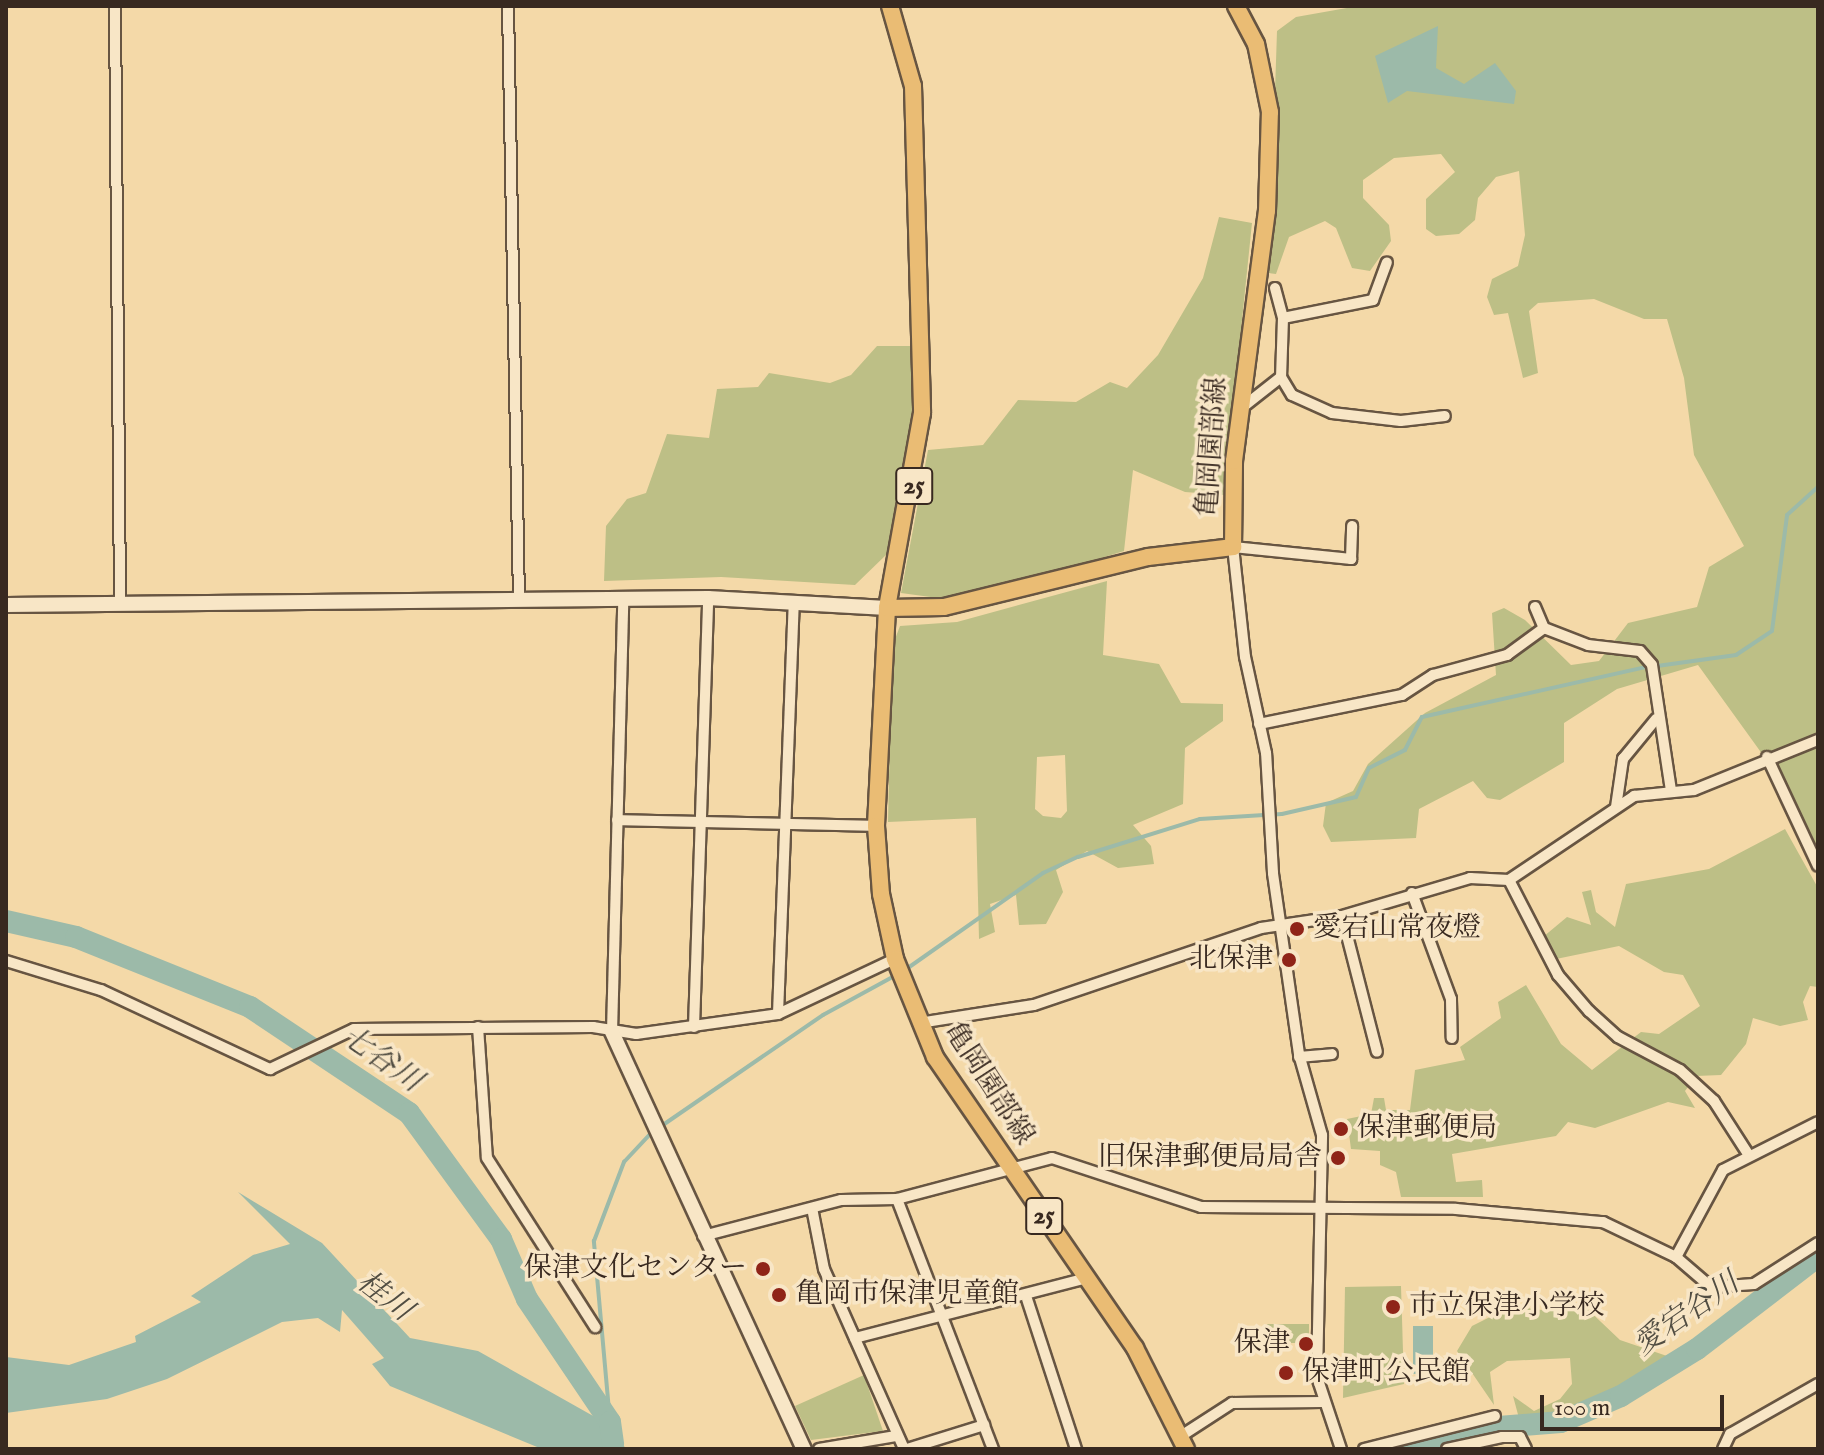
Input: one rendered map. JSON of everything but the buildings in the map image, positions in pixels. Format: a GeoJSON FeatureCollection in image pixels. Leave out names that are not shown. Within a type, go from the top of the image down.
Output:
{"type":"FeatureCollection","features":[{"type":"Feature","properties":{"kind":"main road","name":"亀岡園部線"},"geometry":{"type":"LineString","coordinates":[[890,6],[913,86],[922,413],[887,608],[876,826],[896,962],[919,1023],[1010,1166],[1135,1348],[1184,1442]]}},
{"type":"Feature","properties":{"kind":"main road","name":"亀岡園部線"},"geometry":{"type":"LineString","coordinates":[[887,608],[944,607],[1148,557],[1233,547],[1239,410],[1267,211],[1270,112],[1256,44],[1236,6]]}},
{"type":"Feature","properties":{"kind":"street"},"geometry":{"type":"LineString","coordinates":[[115,6],[120,604]]}},
{"type":"Feature","properties":{"kind":"street"},"geometry":{"type":"LineString","coordinates":[[508,6],[519,599]]}},
{"type":"Feature","properties":{"kind":"street"},"geometry":{"type":"LineString","coordinates":[[1283,318],[1373,300],[1387,262]]}},
{"type":"Feature","properties":{"kind":"street"},"geometry":{"type":"LineString","coordinates":[[1275,288],[1283,318],[1281,377],[1311,409],[1401,421],[1445,416]]}},
{"type":"Feature","properties":{"kind":"street"},"geometry":{"type":"LineString","coordinates":[[1239,410],[1281,377]]}},
{"type":"Feature","properties":{"kind":"street"},"geometry":{"type":"LineString","coordinates":[[1341,1449],[1322,1402],[1322,1135],[1299,1057],[1280,926],[1270,807],[1233,547],[1351,559],[1352,526]]}},
{"type":"Feature","properties":{"kind":"street"},"geometry":{"type":"LineString","coordinates":[[6,605],[708,598],[887,608]]}},
{"type":"Feature","properties":{"kind":"street"},"geometry":{"type":"LineString","coordinates":[[694,1027],[708,598]]}},
{"type":"Feature","properties":{"kind":"street"},"geometry":{"type":"LineString","coordinates":[[623,599],[612,1032],[649,1121],[804,1449]]}},
{"type":"Feature","properties":{"kind":"street"},"geometry":{"type":"LineString","coordinates":[[778,1014],[794,601]]}},
{"type":"Feature","properties":{"kind":"street"},"geometry":{"type":"LineString","coordinates":[[1535,607],[1544,628],[1588,645],[1640,651],[1652,665],[1656,719],[1671,790]]}},
{"type":"Feature","properties":{"kind":"street"},"geometry":{"type":"LineString","coordinates":[[1259,724],[1402,695],[1433,675],[1507,655],[1544,628]]}},
{"type":"Feature","properties":{"kind":"street"},"geometry":{"type":"LineString","coordinates":[[1616,807],[1623,759],[1656,719]]}},
{"type":"Feature","properties":{"kind":"street"},"geometry":{"type":"LineString","coordinates":[[919,1023],[1034,1005],[1280,926],[1342,916],[1470,878],[1509,880],[1616,807],[1671,790],[1694,790],[1767,757],[1818,740]]}},
{"type":"Feature","properties":{"kind":"street"},"geometry":{"type":"LineString","coordinates":[[1767,757],[1818,866]]}},
{"type":"Feature","properties":{"kind":"street"},"geometry":{"type":"LineString","coordinates":[[617,820],[876,826]]}},
{"type":"Feature","properties":{"kind":"street"},"geometry":{"type":"LineString","coordinates":[[1509,880],[1558,975],[1589,1011],[1618,1037],[1680,1070],[1714,1101],[1748,1154]]}},
{"type":"Feature","properties":{"kind":"street"},"geometry":{"type":"LineString","coordinates":[[1412,893],[1451,999],[1452,1038]]}},
{"type":"Feature","properties":{"kind":"street"},"geometry":{"type":"LineString","coordinates":[[1342,916],[1377,1052]]}},
{"type":"Feature","properties":{"kind":"street"},"geometry":{"type":"LineString","coordinates":[[6,961],[101,990],[270,1069],[284,1066],[346,1032],[478,1027],[612,1032],[694,1027],[778,1014],[896,962]]}},
{"type":"Feature","properties":{"kind":"street"},"geometry":{"type":"LineString","coordinates":[[478,1027],[487,1158],[595,1327]]}},
{"type":"Feature","properties":{"kind":"street"},"geometry":{"type":"LineString","coordinates":[[1299,1057],[1332,1054]]}},
{"type":"Feature","properties":{"kind":"street"},"geometry":{"type":"LineString","coordinates":[[1676,1257],[1723,1170],[1748,1154],[1818,1122]]}},
{"type":"Feature","properties":{"kind":"street"},"geometry":{"type":"LineString","coordinates":[[703,1236],[812,1208],[897,1199],[1010,1166],[1076,1160],[1201,1207],[1321,1211],[1456,1209],[1603,1222],[1676,1257],[1711,1287],[1754,1284],[1818,1243]]}},
{"type":"Feature","properties":{"kind":"street"},"geometry":{"type":"LineString","coordinates":[[897,1199],[935,1313],[993,1449]]}},
{"type":"Feature","properties":{"kind":"street"},"geometry":{"type":"LineString","coordinates":[[812,1208],[824,1269],[896,1436],[905,1449],[984,1425]]}},
{"type":"Feature","properties":{"kind":"street"},"geometry":{"type":"LineString","coordinates":[[855,1338],[935,1313],[1027,1299],[1087,1278]]}},
{"type":"Feature","properties":{"kind":"street"},"geometry":{"type":"LineString","coordinates":[[1027,1299],[1076,1449]]}},
{"type":"Feature","properties":{"kind":"street"},"geometry":{"type":"LineString","coordinates":[[1723,1449],[1730,1434],[1818,1384]]}},
{"type":"Feature","properties":{"kind":"street"},"geometry":{"type":"LineString","coordinates":[[1184,1442],[1232,1403],[1322,1402]]}},
{"type":"Feature","properties":{"kind":"street"},"geometry":{"type":"LineString","coordinates":[[1364,1449],[1495,1416]]}},
{"type":"Feature","properties":{"kind":"street"},"geometry":{"type":"LineString","coordinates":[[819,1449],[896,1436]]}},
{"type":"Feature","properties":{"kind":"street"},"geometry":{"type":"LineString","coordinates":[[1437,1449],[1520,1437],[1526,1449]]}},
{"type":"Feature","properties":{"kind":"green space"},"geometry":{"type":"Polygon","coordinates":[[[1358,6],[1818,6],[1818,856],[1786,787],[1698,665],[1617,689],[1564,723],[1564,762],[1500,800],[1487,798],[1473,781],[1419,809],[1416,838],[1331,842],[1323,826],[1326,803],[1353,791],[1368,764],[1425,713],[1496,675],[1492,613],[1504,608],[1525,620],[1571,665],[1599,661],[1628,623],[1697,607],[1709,567],[1744,546],[1694,455],[1684,378],[1667,319],[1644,319],[1594,299],[1538,303],[1529,311],[1538,373],[1523,378],[1508,313],[1494,315],[1487,297],[1492,279],[1518,266],[1525,235],[1519,171],[1496,177],[1478,198],[1475,220],[1459,234],[1436,236],[1426,229],[1426,199],[1455,172],[1441,154],[1394,158],[1363,180],[1363,198],[1389,225],[1391,241],[1370,271],[1352,268],[1336,228],[1325,221],[1289,237],[1276,274],[1269,273],[1277,31],[1296,17],[1358,6]]]}},
{"type":"Feature","properties":{"kind":"green space"},"geometry":{"type":"Polygon","coordinates":[[[1219,217],[1252,223],[1224,495],[1185,492],[1133,470],[1124,551],[1001,589],[938,598],[901,593],[928,450],[983,445],[1018,400],[1076,402],[1110,382],[1127,388],[1158,355],[1203,278],[1219,217]]]}},
{"type":"Feature","properties":{"kind":"green space"},"geometry":{"type":"Polygon","coordinates":[[[877,346],[913,346],[913,408],[888,553],[855,585],[721,577],[604,581],[606,526],[627,499],[646,493],[667,434],[709,438],[717,389],[758,387],[769,373],[830,383],[851,375],[877,346]]]}},
{"type":"Feature","properties":{"kind":"green space"},"geometry":{"type":"Polygon","coordinates":[[[1107,581],[1103,655],[1159,664],[1181,703],[1223,704],[1223,721],[1185,748],[1183,804],[1133,825],[1151,846],[1154,864],[1118,868],[1087,851],[1056,870],[1063,892],[1046,924],[1019,925],[1016,895],[990,904],[995,932],[979,939],[976,818],[888,822],[892,647],[900,626],[957,622],[1107,581]],[[1065,755],[1037,757],[1035,809],[1043,816],[1061,818],[1067,811],[1065,755]]]}},
{"type":"Feature","properties":{"kind":"green space"},"geometry":{"type":"Polygon","coordinates":[[[1785,829],[1818,888],[1818,987],[1810,986],[1803,1002],[1808,1020],[1780,1026],[1753,1018],[1746,1044],[1721,1075],[1696,1076],[1685,1091],[1695,1108],[1668,1102],[1595,1128],[1568,1122],[1556,1136],[1452,1154],[1456,1182],[1482,1180],[1483,1197],[1401,1197],[1396,1172],[1380,1165],[1380,1151],[1351,1149],[1347,1119],[1371,1114],[1374,1098],[1384,1098],[1386,1110],[1410,1110],[1415,1070],[1465,1060],[1460,1047],[1501,1018],[1498,1002],[1526,985],[1561,1044],[1592,1070],[1641,1032],[1659,1034],[1700,1006],[1683,975],[1664,972],[1619,946],[1556,959],[1543,937],[1567,917],[1591,925],[1582,892],[1591,890],[1596,912],[1615,927],[1626,884],[1709,869],[1785,829]]]}},
{"type":"Feature","properties":{"kind":"green space"},"geometry":{"type":"Polygon","coordinates":[[[1401,1286],[1404,1384],[1343,1398],[1345,1287],[1401,1286]]]}},
{"type":"Feature","properties":{"kind":"green space"},"geometry":{"type":"Polygon","coordinates":[[[1581,1303],[1620,1340],[1667,1356],[1587,1406],[1520,1422],[1513,1396],[1534,1411],[1560,1399],[1572,1384],[1570,1358],[1507,1361],[1490,1372],[1494,1405],[1457,1351],[1472,1326],[1512,1306],[1549,1311],[1581,1303]]]}},
{"type":"Feature","properties":{"kind":"green space"},"geometry":{"type":"Polygon","coordinates":[[[1267,1324],[1309,1324],[1309,1343],[1267,1343],[1267,1324]]]}},
{"type":"Feature","properties":{"kind":"green space"},"geometry":{"type":"Polygon","coordinates":[[[864,1375],[883,1431],[811,1440],[795,1406],[864,1375]]]}},
{"type":"Feature","properties":{"kind":"shaded area"},"geometry":{"type":"Polygon","coordinates":[[[1438,26],[1436,68],[1464,84],[1495,63],[1516,91],[1514,104],[1407,91],[1388,103],[1375,56],[1438,26]]]}},
{"type":"Feature","properties":{"kind":"shaded area"},"geometry":{"type":"Polygon","coordinates":[[[238,1192],[322,1243],[410,1338],[478,1351],[595,1417],[563,1356],[626,1449],[542,1449],[390,1386],[372,1364],[384,1358],[342,1310],[340,1332],[318,1318],[282,1322],[167,1379],[107,1399],[6,1413],[6,1357],[69,1365],[136,1342],[135,1336],[201,1302],[191,1296],[253,1255],[290,1244],[238,1192]]]}},
{"type":"Feature","properties":{"kind":"shaded area"},"geometry":{"type":"Polygon","coordinates":[[[1413,1326],[1433,1326],[1433,1374],[1413,1374],[1413,1326]]]}},
{"type":"Feature","properties":{"kind":"waterway"},"geometry":{"type":"LineString","coordinates":[[1657,666],[1736,655],[1772,631],[1787,515],[1818,487]]}},
{"type":"Feature","properties":{"kind":"waterway"},"geometry":{"type":"LineString","coordinates":[[905,970],[1043,873],[1078,857],[1200,819],[1282,814],[1356,797],[1369,768],[1405,750],[1422,717],[1646,667]]}},
{"type":"Feature","properties":{"kind":"waterway","name":"七谷川"},"geometry":{"type":"LineString","coordinates":[[6,921],[76,937],[250,1007],[409,1113],[501,1239],[527,1299],[610,1422],[613,1444]]}},
{"type":"Feature","properties":{"kind":"waterway"},"geometry":{"type":"LineString","coordinates":[[660,1127],[823,1015],[898,974]]}},
{"type":"Feature","properties":{"kind":"waterway"},"geometry":{"type":"LineString","coordinates":[[610,1422],[594,1241],[624,1162],[652,1132]]}},
{"type":"Feature","properties":{"kind":"waterway","name":"愛宕谷川"},"geometry":{"type":"LineString","coordinates":[[1398,1449],[1461,1430],[1561,1422],[1621,1396],[1697,1349],[1818,1256]]}},
{"type":"Feature","properties":{"kind":"place","name":"愛宕山常夜燈"},"geometry":{"type":"Point","coordinates":[1297,929]}},
{"type":"Feature","properties":{"kind":"place","name":"北保津"},"geometry":{"type":"Point","coordinates":[1289,960]}},
{"type":"Feature","properties":{"kind":"place","name":"保津郵便局"},"geometry":{"type":"Point","coordinates":[1341,1129]}},
{"type":"Feature","properties":{"kind":"place","name":"旧保津郵便局局舎"},"geometry":{"type":"Point","coordinates":[1338,1158]}},
{"type":"Feature","properties":{"kind":"place","name":"保津文化センター"},"geometry":{"type":"Point","coordinates":[763,1269]}},
{"type":"Feature","properties":{"kind":"place","name":"亀岡市保津児童館"},"geometry":{"type":"Point","coordinates":[779,1295]}},
{"type":"Feature","properties":{"kind":"place","name":"市立保津小学校"},"geometry":{"type":"Point","coordinates":[1393,1307]}},
{"type":"Feature","properties":{"kind":"place","name":"保津"},"geometry":{"type":"Point","coordinates":[1306,1344]}},
{"type":"Feature","properties":{"kind":"place","name":"保津町公民館"},"geometry":{"type":"Point","coordinates":[1286,1373]}},
{"type":"Feature","properties":{"kind":"water label","name":"桂川"},"geometry":{"type":"Point","coordinates":[384,1297]}}]}
